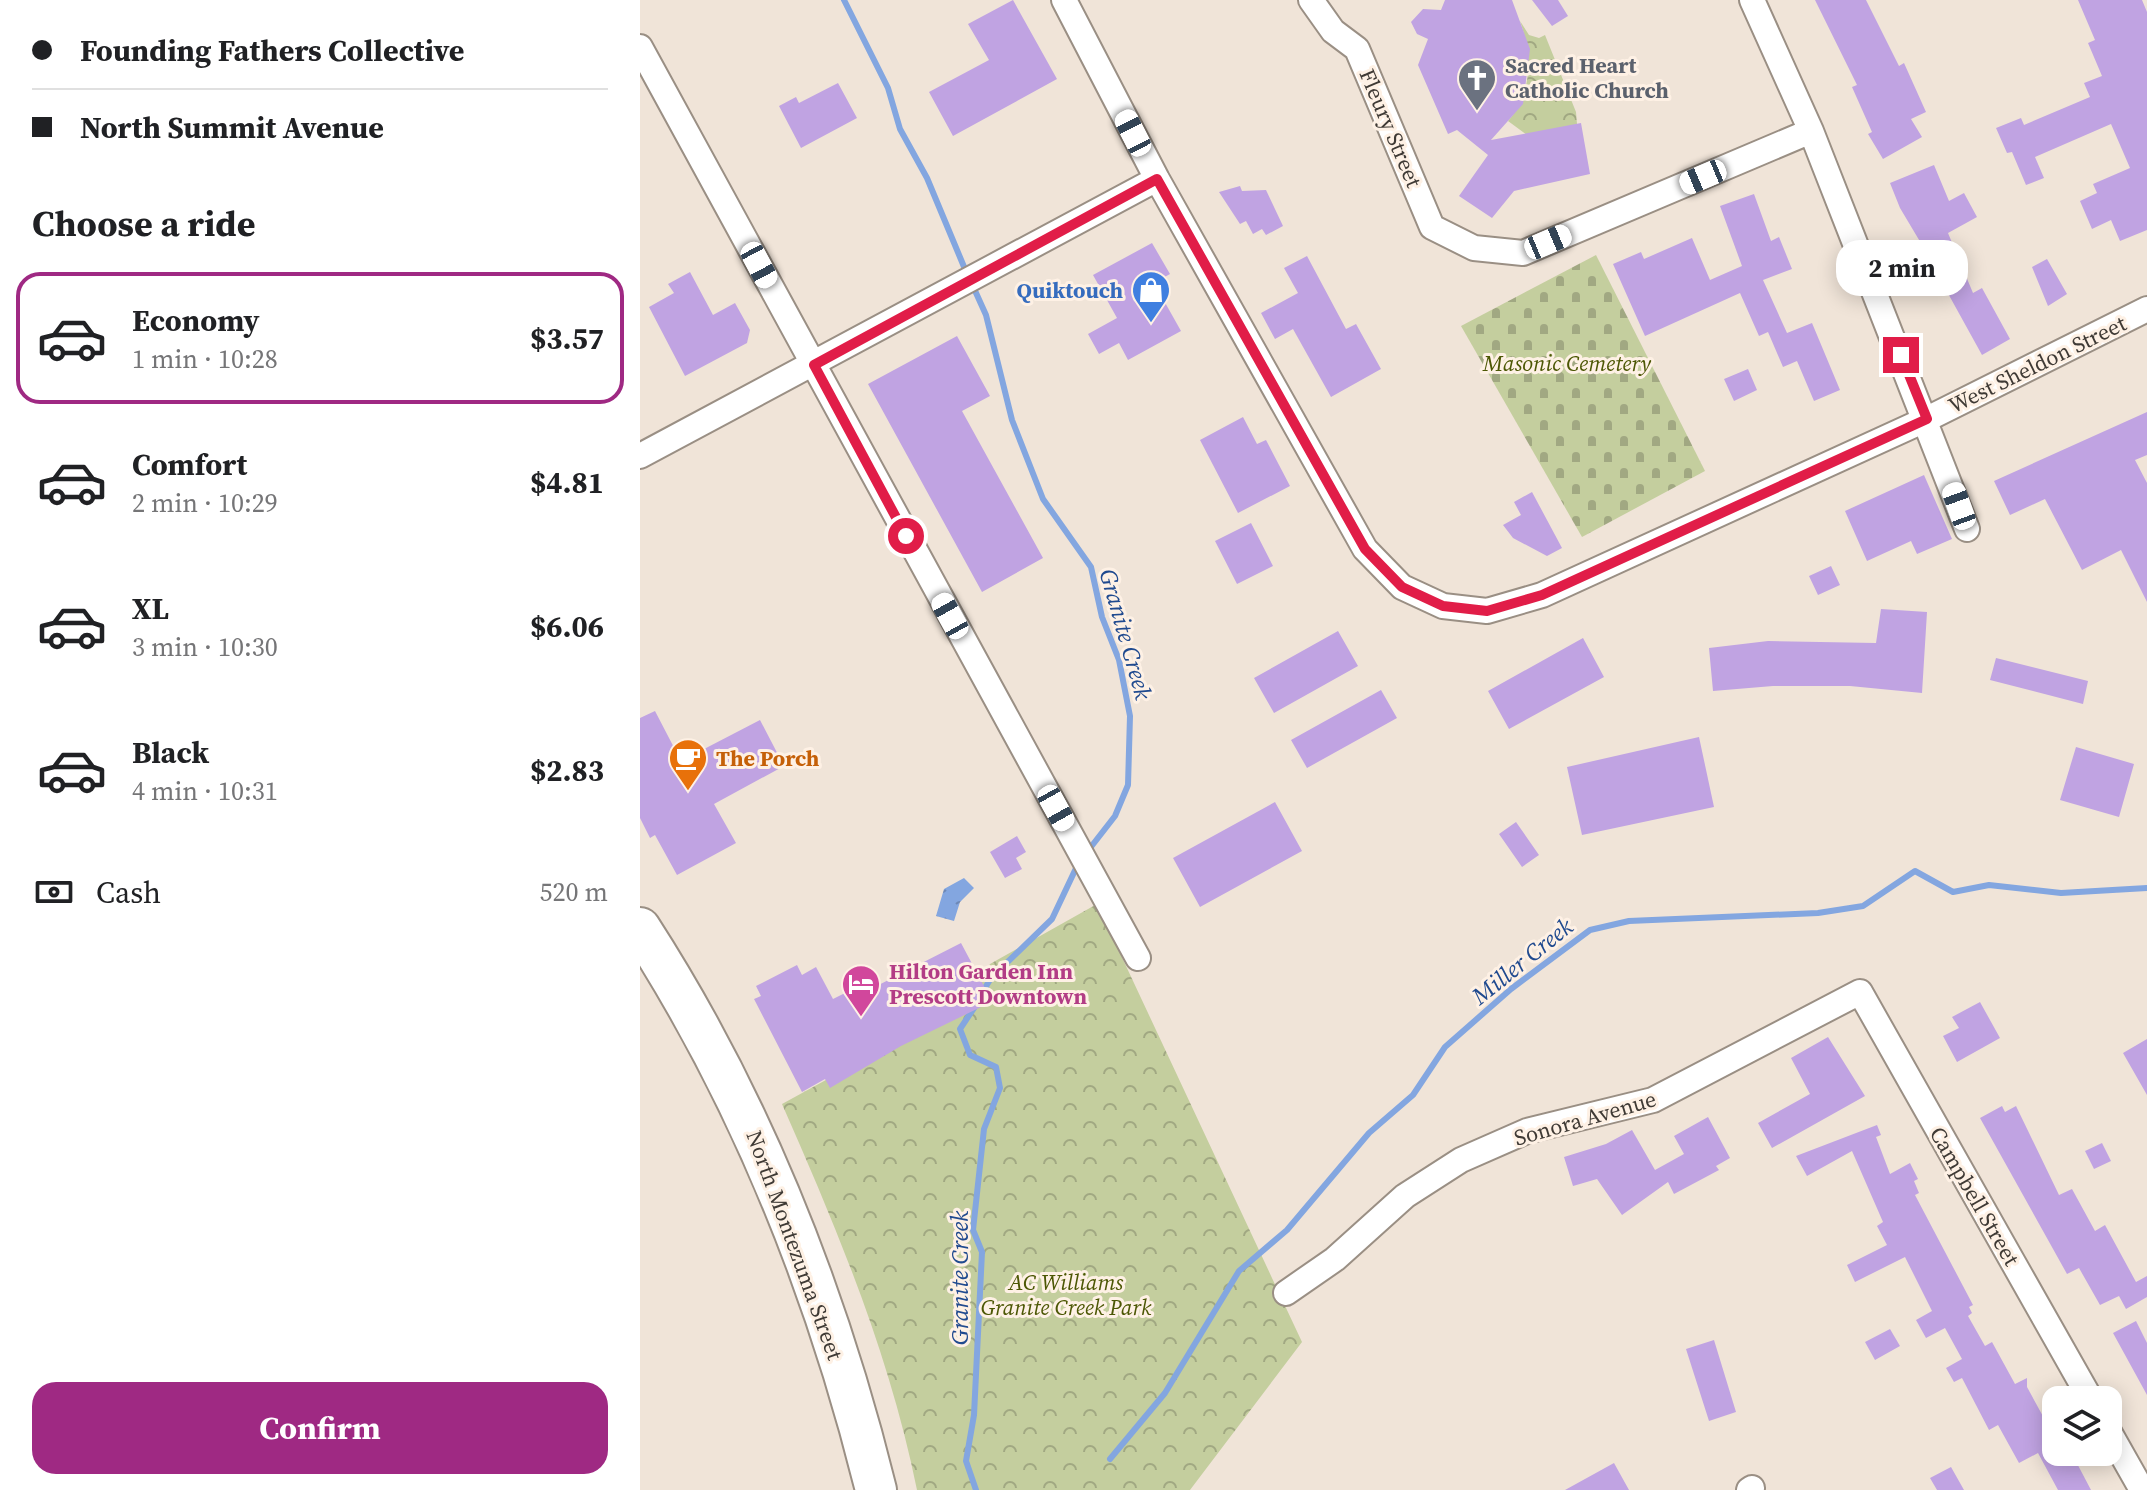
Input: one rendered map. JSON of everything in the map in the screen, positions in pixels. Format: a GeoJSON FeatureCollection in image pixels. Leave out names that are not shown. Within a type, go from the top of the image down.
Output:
{"type":"FeatureCollection","features":[{"type":"Feature","properties":{"kind":"main road","name":"North Montezuma Street"},"geometry":{"type":"LineString","coordinates":[[640,928],[651,967],[747,1116],[790,1219],[854,1403],[876,1490]]}},
{"type":"Feature","properties":{"kind":"street","name":"West Sheldon Street"},"geometry":{"type":"LineString","coordinates":[[1064,0],[1157,179],[1365,549],[1402,587],[1443,606],[1487,611],[1542,595],[1927,419],[2147,309]]}},
{"type":"Feature","properties":{"kind":"street","name":"Fleury Street"},"geometry":{"type":"LineString","coordinates":[[1311,0],[1333,31],[1357,49],[1432,227],[1474,248],[1523,253],[1811,131]]}},
{"type":"Feature","properties":{"kind":"street"},"geometry":{"type":"LineString","coordinates":[[1752,0],[1811,131],[1927,419],[1967,529]]}},
{"type":"Feature","properties":{"kind":"street"},"geometry":{"type":"LineString","coordinates":[[640,47],[1138,958]]}},
{"type":"Feature","properties":{"kind":"street"},"geometry":{"type":"LineString","coordinates":[[640,456],[1157,179]]}},
{"type":"Feature","properties":{"kind":"street","name":"Sonora Avenue"},"geometry":{"type":"LineString","coordinates":[[1286,1293],[1335,1259],[1405,1196],[1461,1160],[1527,1131],[1653,1100],[1860,992]]}},
{"type":"Feature","properties":{"kind":"street","name":"Campbell Street"},"geometry":{"type":"LineString","coordinates":[[1860,992],[2083,1386]]}},
{"type":"Feature","properties":{"kind":"street"},"geometry":{"type":"LineString","coordinates":[[2122,1455],[2142,1490]]}},
{"type":"Feature","properties":{"kind":"green space"},"geometry":{"type":"Polygon","coordinates":[[[1520,21],[1529,35],[1539,38],[1545,35],[1576,112],[1577,124],[1534,140],[1508,121],[1522,98],[1528,73],[1527,47],[1520,21]]]}},
{"type":"Feature","properties":{"kind":"green space","name":"Masonic Cemetery"},"geometry":{"type":"Polygon","coordinates":[[[1596,255],[1705,471],[1582,537],[1461,326],[1596,255]]]}},
{"type":"Feature","properties":{"kind":"green space","name":"AC Williams Granite Creek Park"},"geometry":{"type":"Polygon","coordinates":[[[1097,904],[1302,1342],[1190,1490],[917,1490],[892,1390],[860,1293],[782,1104],[963,1005],[990,964],[1097,904]]]}},
{"type":"Feature","properties":{"kind":"water"},"geometry":{"type":"Polygon","coordinates":[[[964,878],[974,888],[960,902],[954,921],[936,916],[944,889],[964,878]]]}},
{"type":"Feature","properties":{"kind":"building"},"geometry":{"type":"Polygon","coordinates":[[[1013,0],[1057,79],[953,136],[929,92],[989,60],[968,24],[1013,0]]]}},
{"type":"Feature","properties":{"kind":"building","name":"Sacred Heart Catholic Church"},"geometry":{"type":"Polygon","coordinates":[[[1445,0],[1512,0],[1530,49],[1523,104],[1491,140],[1581,123],[1590,174],[1514,191],[1492,218],[1459,196],[1488,155],[1457,130],[1448,134],[1418,65],[1428,39],[1417,34],[1411,22],[1423,9],[1441,10],[1445,0]]]}},
{"type":"Feature","properties":{"kind":"building"},"geometry":{"type":"Polygon","coordinates":[[[1532,0],[1558,0],[1568,16],[1552,26],[1532,0]]]}},
{"type":"Feature","properties":{"kind":"building"},"geometry":{"type":"Polygon","coordinates":[[[1815,0],[1866,0],[1899,66],[1904,63],[1926,112],[1911,119],[1922,137],[1883,159],[1868,134],[1872,132],[1852,87],[1857,85],[1815,0]]]}},
{"type":"Feature","properties":{"kind":"building"},"geometry":{"type":"Polygon","coordinates":[[[2078,0],[2142,0],[2147,12],[2147,230],[2120,241],[2111,220],[2092,229],[2080,201],[2097,193],[2093,184],[2130,168],[2111,124],[2035,157],[2044,178],[2026,185],[2012,152],[2007,153],[1996,128],[2021,118],[2024,125],[2090,97],[2084,83],[2102,76],[2088,43],[2095,40],[2078,0]]]}},
{"type":"Feature","properties":{"kind":"building"},"geometry":{"type":"Polygon","coordinates":[[[838,83],[857,118],[801,148],[779,106],[796,97],[799,103],[838,83]]]}},
{"type":"Feature","properties":{"kind":"building"},"geometry":{"type":"Polygon","coordinates":[[[1934,165],[1949,201],[1964,193],[1977,217],[1948,233],[1973,293],[1982,288],[2010,339],[1982,355],[1945,288],[1940,290],[1928,262],[1931,260],[1900,208],[1890,183],[1934,165]]]}},
{"type":"Feature","properties":{"kind":"building"},"geometry":{"type":"Polygon","coordinates":[[[1240,186],[1242,191],[1266,190],[1283,226],[1266,235],[1262,229],[1253,234],[1246,221],[1240,224],[1219,192],[1240,186]]]}},
{"type":"Feature","properties":{"kind":"building"},"geometry":{"type":"Polygon","coordinates":[[[1754,194],[1771,241],[1779,237],[1792,269],[1763,280],[1787,333],[1812,323],[1840,390],[1814,401],[1797,361],[1783,367],[1768,332],[1759,336],[1740,293],[1645,336],[1613,264],[1641,252],[1644,259],[1692,238],[1710,280],[1742,266],[1720,206],[1754,194]]]}},
{"type":"Feature","properties":{"kind":"building"},"geometry":{"type":"Polygon","coordinates":[[[1152,243],[1170,274],[1154,283],[1181,331],[1128,360],[1119,343],[1099,354],[1088,334],[1117,318],[1093,275],[1152,243]]]}},
{"type":"Feature","properties":{"kind":"building"},"geometry":{"type":"Polygon","coordinates":[[[1307,256],[1346,329],[1356,324],[1381,369],[1331,397],[1293,329],[1275,339],[1261,313],[1298,293],[1284,268],[1307,256]]]}},
{"type":"Feature","properties":{"kind":"building"},"geometry":{"type":"Polygon","coordinates":[[[2047,259],[2067,294],[2048,306],[2032,267],[2047,259]]]}},
{"type":"Feature","properties":{"kind":"building"},"geometry":{"type":"Polygon","coordinates":[[[690,272],[713,315],[735,303],[750,330],[747,343],[685,376],[649,307],[674,293],[668,284],[690,272]]]}},
{"type":"Feature","properties":{"kind":"building"},"geometry":{"type":"Polygon","coordinates":[[[957,336],[990,396],[962,411],[1043,558],[982,592],[868,384],[957,336]]]}},
{"type":"Feature","properties":{"kind":"building"},"geometry":{"type":"Polygon","coordinates":[[[1748,369],[1757,390],[1734,401],[1724,379],[1748,369]]]}},
{"type":"Feature","properties":{"kind":"building"},"geometry":{"type":"Polygon","coordinates":[[[2147,412],[2147,455],[2135,460],[2147,483],[2147,602],[2121,550],[2082,570],[2045,499],[2010,515],[1994,481],[2147,412]]]}},
{"type":"Feature","properties":{"kind":"building"},"geometry":{"type":"Polygon","coordinates":[[[1243,417],[1257,444],[1266,440],[1290,486],[1238,513],[1200,440],[1243,417]]]}},
{"type":"Feature","properties":{"kind":"building"},"geometry":{"type":"Polygon","coordinates":[[[1924,475],[1952,539],[1917,554],[1911,541],[1867,561],[1845,511],[1924,475]]]}},
{"type":"Feature","properties":{"kind":"building"},"geometry":{"type":"Polygon","coordinates":[[[1532,492],[1562,548],[1547,556],[1513,538],[1503,525],[1521,515],[1514,502],[1532,492]]]}},
{"type":"Feature","properties":{"kind":"building"},"geometry":{"type":"Polygon","coordinates":[[[1251,523],[1273,566],[1237,584],[1215,541],[1251,523]]]}},
{"type":"Feature","properties":{"kind":"building"},"geometry":{"type":"Polygon","coordinates":[[[1831,566],[1840,585],[1818,595],[1809,576],[1831,566]]]}},
{"type":"Feature","properties":{"kind":"building"},"geometry":{"type":"Polygon","coordinates":[[[1881,609],[1927,612],[1922,693],[1850,686],[1773,686],[1713,691],[1709,648],[1768,641],[1876,643],[1881,609]]]}},
{"type":"Feature","properties":{"kind":"building"},"geometry":{"type":"Polygon","coordinates":[[[1338,631],[1358,666],[1274,713],[1254,678],[1338,631]]]}},
{"type":"Feature","properties":{"kind":"building"},"geometry":{"type":"Polygon","coordinates":[[[1583,638],[1604,677],[1509,729],[1488,691],[1583,638]]]}},
{"type":"Feature","properties":{"kind":"building"},"geometry":{"type":"Polygon","coordinates":[[[1996,658],[2088,681],[2083,704],[1990,680],[1996,658]]]}},
{"type":"Feature","properties":{"kind":"building"},"geometry":{"type":"Polygon","coordinates":[[[1381,690],[1397,718],[1307,768],[1291,740],[1381,690]]]}},
{"type":"Feature","properties":{"kind":"building","name":"The Porch"},"geometry":{"type":"Polygon","coordinates":[[[655,711],[681,761],[760,720],[784,766],[714,804],[736,843],[677,875],[655,835],[650,838],[640,818],[640,718],[655,711]]]}},
{"type":"Feature","properties":{"kind":"building"},"geometry":{"type":"Polygon","coordinates":[[[1699,737],[1714,807],[1582,835],[1567,767],[1699,737]]]}},
{"type":"Feature","properties":{"kind":"building"},"geometry":{"type":"Polygon","coordinates":[[[2076,747],[2134,764],[2119,817],[2060,800],[2076,747]]]}},
{"type":"Feature","properties":{"kind":"building"},"geometry":{"type":"Polygon","coordinates":[[[1275,802],[1302,851],[1200,907],[1173,858],[1275,802]]]}},
{"type":"Feature","properties":{"kind":"building"},"geometry":{"type":"Polygon","coordinates":[[[1516,822],[1539,855],[1522,867],[1499,834],[1516,822]]]}},
{"type":"Feature","properties":{"kind":"building"},"geometry":{"type":"Polygon","coordinates":[[[1017,836],[1026,852],[1016,858],[1022,869],[1005,878],[990,852],[1017,836]]]}},
{"type":"Feature","properties":{"kind":"building","name":"Hilton Garden Inn Prescott Downtown"},"geometry":{"type":"Polygon","coordinates":[[[961,943],[985,988],[980,991],[985,1000],[981,1002],[983,1006],[901,1046],[830,1088],[825,1079],[802,1092],[754,999],[761,996],[756,986],[797,965],[802,975],[816,967],[833,999],[855,988],[859,995],[961,943]]]}},
{"type":"Feature","properties":{"kind":"building"},"geometry":{"type":"Polygon","coordinates":[[[1980,1002],[2000,1038],[1957,1062],[1943,1036],[1959,1028],[1952,1017],[1980,1002]]]}},
{"type":"Feature","properties":{"kind":"building"},"geometry":{"type":"Polygon","coordinates":[[[1828,1037],[1865,1096],[1772,1148],[1758,1123],[1810,1094],[1791,1058],[1828,1037]]]}},
{"type":"Feature","properties":{"kind":"building"},"geometry":{"type":"Polygon","coordinates":[[[2147,1039],[2147,1095],[2123,1053],[2147,1039]]]}},
{"type":"Feature","properties":{"kind":"building"},"geometry":{"type":"Polygon","coordinates":[[[2002,1106],[2005,1112],[2016,1106],[2059,1195],[2072,1189],[2095,1231],[2105,1225],[2136,1282],[2147,1276],[2147,1297],[2126,1309],[2119,1296],[2100,1305],[2079,1268],[2067,1274],[1980,1118],[2002,1106]]]}},
{"type":"Feature","properties":{"kind":"building"},"geometry":{"type":"Polygon","coordinates":[[[1708,1117],[1730,1158],[1716,1166],[1719,1170],[1674,1194],[1668,1182],[1622,1215],[1597,1179],[1573,1186],[1564,1157],[1606,1144],[1632,1130],[1655,1170],[1684,1154],[1674,1136],[1708,1117]]]}},
{"type":"Feature","properties":{"kind":"building"},"geometry":{"type":"Polygon","coordinates":[[[1877,1125],[1881,1135],[1876,1137],[1890,1174],[1910,1163],[1918,1179],[1914,1181],[1919,1193],[1915,1195],[1973,1305],[1969,1307],[1972,1313],[1968,1316],[1985,1346],[1992,1342],[2015,1384],[2027,1378],[2027,1387],[2042,1414],[2042,1460],[2038,1453],[2019,1463],[1998,1425],[1989,1430],[1962,1378],[1954,1382],[1946,1368],[1962,1359],[1945,1328],[1926,1338],[1916,1320],[1932,1311],[1905,1257],[1855,1282],[1847,1265],[1887,1245],[1877,1226],[1883,1222],[1852,1151],[1807,1176],[1796,1156],[1877,1125]]]}},
{"type":"Feature","properties":{"kind":"building"},"geometry":{"type":"Polygon","coordinates":[[[2102,1143],[2111,1161],[2094,1169],[2085,1151],[2102,1143]]]}},
{"type":"Feature","properties":{"kind":"building"},"geometry":{"type":"Polygon","coordinates":[[[2136,1321],[2147,1343],[2147,1395],[2113,1333],[2136,1321]]]}},
{"type":"Feature","properties":{"kind":"building"},"geometry":{"type":"Polygon","coordinates":[[[1890,1329],[1900,1346],[1875,1360],[1865,1342],[1890,1329]]]}},
{"type":"Feature","properties":{"kind":"building"},"geometry":{"type":"Polygon","coordinates":[[[1714,1340],[1736,1412],[1709,1421],[1686,1349],[1714,1340]]]}},
{"type":"Feature","properties":{"kind":"building"},"geometry":{"type":"Polygon","coordinates":[[[1614,1463],[1629,1490],[1565,1490],[1614,1463]]]}},
{"type":"Feature","properties":{"kind":"building"},"geometry":{"type":"Polygon","coordinates":[[[2045,1466],[2078,1466],[2091,1490],[2058,1490],[2045,1466]]]}},
{"type":"Feature","properties":{"kind":"building"},"geometry":{"type":"Polygon","coordinates":[[[1951,1467],[1964,1490],[1937,1490],[1930,1478],[1951,1467]]]}},
{"type":"Feature","properties":{"kind":"waterway","name":"Granite Creek"},"geometry":{"type":"LineString","coordinates":[[844,0],[888,88],[900,129],[927,178],[967,274]]}},
{"type":"Feature","properties":{"kind":"waterway","name":"Granite Creek"},"geometry":{"type":"LineString","coordinates":[[972,284],[986,315],[1012,420],[1043,499],[1091,567],[1102,617],[1119,660],[1130,716],[1128,785],[1115,816],[1087,852]]}},
{"type":"Feature","properties":{"kind":"waterway","name":"Granite Creek"},"geometry":{"type":"LineString","coordinates":[[979,998],[991,978],[1052,919],[1078,864]]}},
{"type":"Feature","properties":{"kind":"waterway","name":"Miller Creek"},"geometry":{"type":"LineString","coordinates":[[1110,1459],[1165,1393],[1239,1271],[1287,1230],[1369,1133],[1413,1095],[1445,1047],[1511,989],[1590,930],[1629,921],[1818,913],[1863,906],[1915,871],[1953,892],[1989,885],[2061,893],[2147,888]]}},
{"type":"Feature","properties":{"kind":"waterway","name":"Granite Creek"},"geometry":{"type":"LineString","coordinates":[[974,1008],[960,1029],[970,1055],[996,1067],[1000,1088],[984,1129],[973,1230],[982,1252],[974,1415],[966,1461],[976,1490]]}},
{"type":"Feature","properties":{"kind":"place","name":"Sacred Heart Catholic Church"},"geometry":{"type":"Point","coordinates":[1477,112]}},
{"type":"Feature","properties":{"kind":"place","name":"Quiktouch"},"geometry":{"type":"Point","coordinates":[1151,324]}},
{"type":"Feature","properties":{"kind":"place","name":"The Porch"},"geometry":{"type":"Point","coordinates":[688,792]}},
{"type":"Feature","properties":{"kind":"place","name":"Hilton Garden Inn Prescott Downtown"},"geometry":{"type":"Point","coordinates":[861,1018]}},
{"type":"Feature","properties":{"kind":"route"},"geometry":{"type":"LineString","coordinates":[[906,536],[814,365],[1157,179],[1365,549],[1402,587],[1443,606],[1487,611],[1542,595],[1927,419],[1901,355]]}}]}
